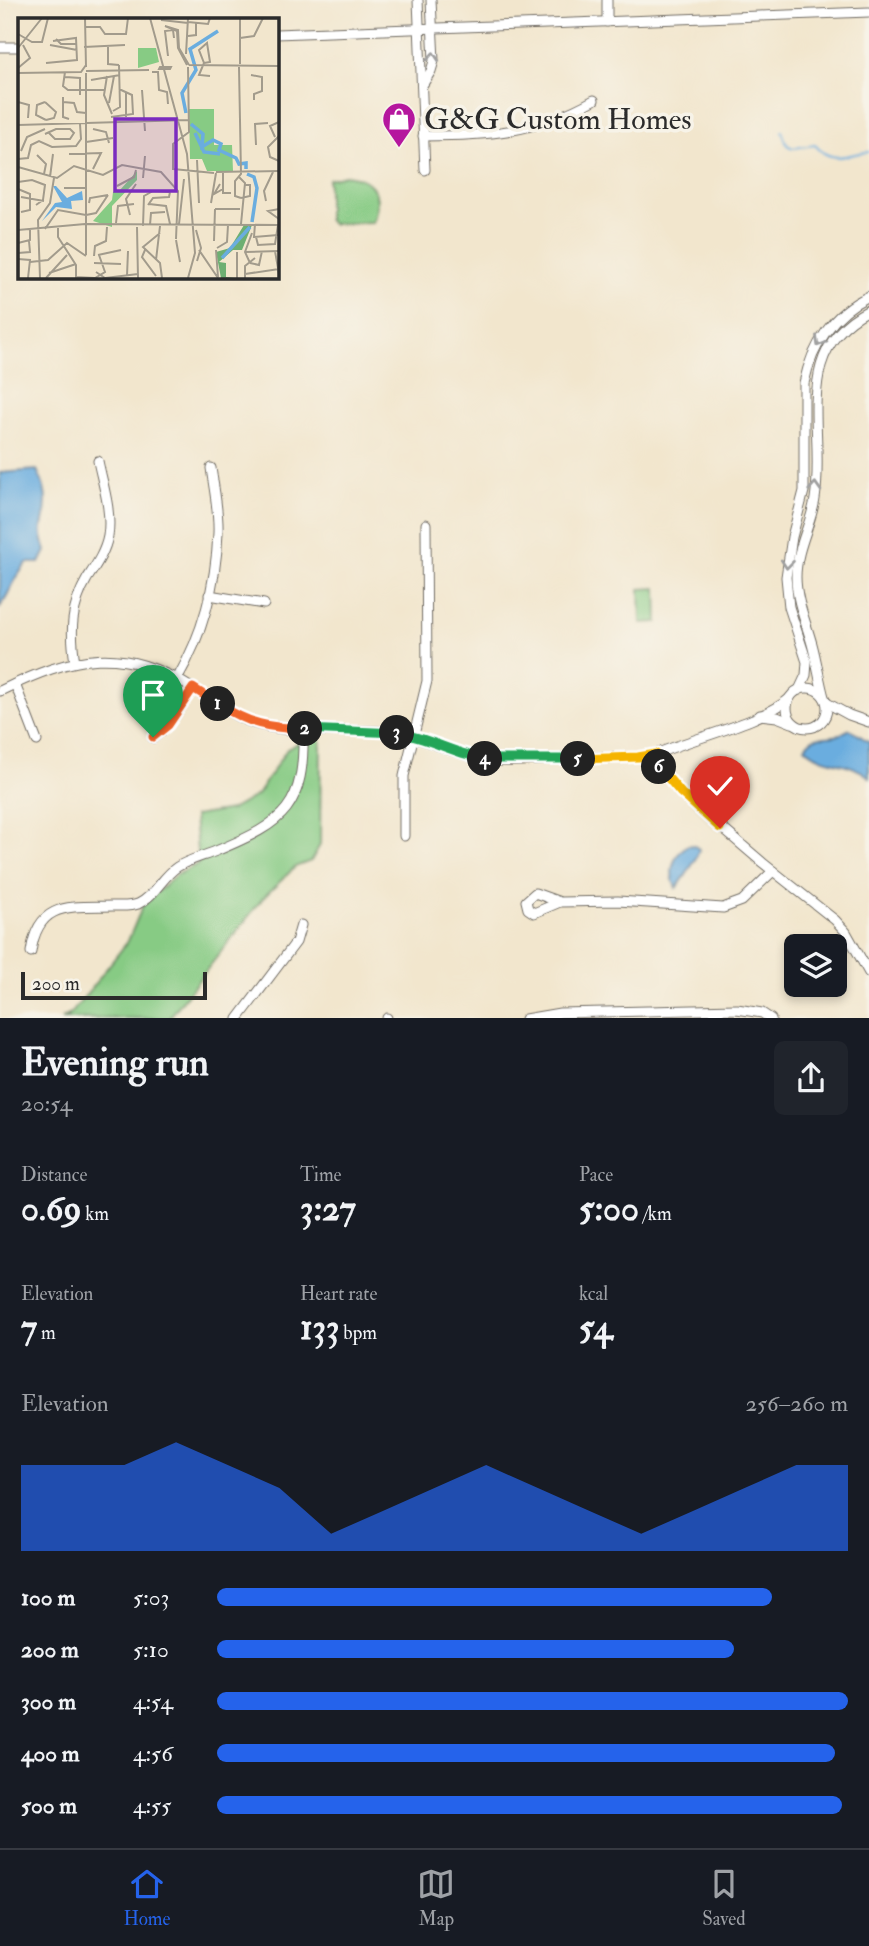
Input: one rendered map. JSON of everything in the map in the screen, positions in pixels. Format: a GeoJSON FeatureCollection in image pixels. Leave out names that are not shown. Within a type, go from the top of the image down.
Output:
{"type":"FeatureCollection","features":[{"type":"Feature","properties":{"kind":"street"},"geometry":{"type":"LineString","coordinates":[[418,0],[425,170]]}},
{"type":"Feature","properties":{"kind":"street"},"geometry":{"type":"LineString","coordinates":[[423,84],[431,71],[433,61],[431,0]]}},
{"type":"Feature","properties":{"kind":"street"},"geometry":{"type":"LineString","coordinates":[[607,0],[607,22]]}},
{"type":"Feature","properties":{"kind":"street"},"geometry":{"type":"LineString","coordinates":[[278,34],[869,12]]}},
{"type":"Feature","properties":{"kind":"street"},"geometry":{"type":"LineString","coordinates":[[0,47],[18,47]]}},
{"type":"Feature","properties":{"kind":"street"},"geometry":{"type":"LineString","coordinates":[[423,136],[500,134],[551,121],[594,100]]}},
{"type":"Feature","properties":{"kind":"street"},"geometry":{"type":"LineString","coordinates":[[0,691],[75,662],[99,658],[128,660],[152,667],[177,679],[238,717],[255,724],[414,735],[463,754],[498,761],[638,757],[656,754],[782,705],[799,690],[806,675],[807,662],[789,607],[786,577],[792,537],[804,491],[804,383],[817,344],[829,327],[844,312],[869,296]]}},
{"type":"Feature","properties":{"kind":"street"},"geometry":{"type":"LineString","coordinates":[[823,722],[827,716],[826,700],[801,608],[796,577],[800,549],[815,498],[815,391],[818,373],[835,337],[846,325],[869,310]]}},
{"type":"Feature","properties":{"kind":"street"},"geometry":{"type":"LineString","coordinates":[[75,662],[71,630],[73,610],[79,594],[105,549],[109,533],[98,461]]}},
{"type":"Feature","properties":{"kind":"street"},"geometry":{"type":"LineString","coordinates":[[177,679],[197,642],[209,596],[218,533],[211,468]]}},
{"type":"Feature","properties":{"kind":"street"},"geometry":{"type":"LineString","coordinates":[[404,836],[404,776],[427,681],[426,524]]}},
{"type":"Feature","properties":{"kind":"street"},"geometry":{"type":"LineString","coordinates":[[209,596],[264,604]]}},
{"type":"Feature","properties":{"kind":"street"},"geometry":{"type":"LineString","coordinates":[[15,684],[37,741]]}},
{"type":"Feature","properties":{"kind":"street"},"geometry":{"type":"LineString","coordinates":[[153,737],[168,725],[193,688]]}},
{"type":"Feature","properties":{"kind":"street"},"geometry":{"type":"LineString","coordinates":[[799,690],[813,689],[849,715],[869,722]]}},
{"type":"Feature","properties":{"kind":"street"},"geometry":{"type":"LineString","coordinates":[[790,698],[787,711],[793,723]]}},
{"type":"Feature","properties":{"kind":"street"},"geometry":{"type":"LineString","coordinates":[[760,715],[776,717],[799,727],[812,728],[849,715]]}},
{"type":"Feature","properties":{"kind":"street"},"geometry":{"type":"LineString","coordinates":[[31,952],[37,927],[54,912],[66,907],[125,906],[139,903],[152,894],[177,867],[254,835],[272,824],[290,803],[300,781],[304,759],[303,729]]}},
{"type":"Feature","properties":{"kind":"street"},"geometry":{"type":"LineString","coordinates":[[656,754],[660,769],[681,793],[835,920],[846,932],[869,972]]}},
{"type":"Feature","properties":{"kind":"street"},"geometry":{"type":"LineString","coordinates":[[560,902],[618,901],[723,908],[742,901],[773,871]]}},
{"type":"Feature","properties":{"kind":"street"},"geometry":{"type":"LineString","coordinates":[[239,1018],[296,942],[301,925]]}},
{"type":"Feature","properties":{"kind":"street"},"geometry":{"type":"LineString","coordinates":[[525,1018],[561,1013],[737,1009],[762,1013],[771,1018]]}},
{"type":"Feature","properties":{"kind":"green space"},"geometry":{"type":"Polygon","coordinates":[[[345,175],[363,180],[374,189],[377,203],[373,222],[332,224],[328,221],[328,179],[345,175]]]}},
{"type":"Feature","properties":{"kind":"green space"},"geometry":{"type":"Polygon","coordinates":[[[657,588],[658,622],[641,623],[640,589],[657,588]]]}},
{"type":"Feature","properties":{"kind":"green space"},"geometry":{"type":"Polygon","coordinates":[[[309,732],[321,734],[320,845],[311,861],[295,867],[263,898],[169,1018],[63,1018],[71,1014],[128,941],[143,905],[176,875],[198,864],[194,816],[231,810],[257,795],[287,749],[307,739],[309,732]]]}},
{"type":"Feature","properties":{"kind":"water"},"geometry":{"type":"Polygon","coordinates":[[[37,470],[46,498],[42,529],[46,551],[40,563],[27,563],[0,607],[0,473],[37,470]]]}},
{"type":"Feature","properties":{"kind":"water"},"geometry":{"type":"Polygon","coordinates":[[[850,729],[869,742],[869,777],[853,767],[820,757],[805,747],[816,738],[841,734],[850,729]]]}},
{"type":"Feature","properties":{"kind":"water"},"geometry":{"type":"Polygon","coordinates":[[[693,845],[699,849],[698,853],[676,888],[672,876],[675,860],[686,846],[693,845]]]}},
{"type":"Feature","properties":{"kind":"waterway"},"geometry":{"type":"LineString","coordinates":[[782,131],[787,145],[793,148],[815,145],[834,157],[869,152]]}},
{"type":"Feature","properties":{"kind":"place","name":"G&G Custom Homes"},"geometry":{"type":"Point","coordinates":[399,149]}},
{"type":"Feature","properties":{"kind":"route"},"geometry":{"type":"LineString","coordinates":[[153,737],[168,725],[193,688],[238,717],[255,724],[273,728],[337,729],[414,735],[463,754],[498,761],[638,757],[656,754],[660,769],[668,780],[720,828]]}}]}
